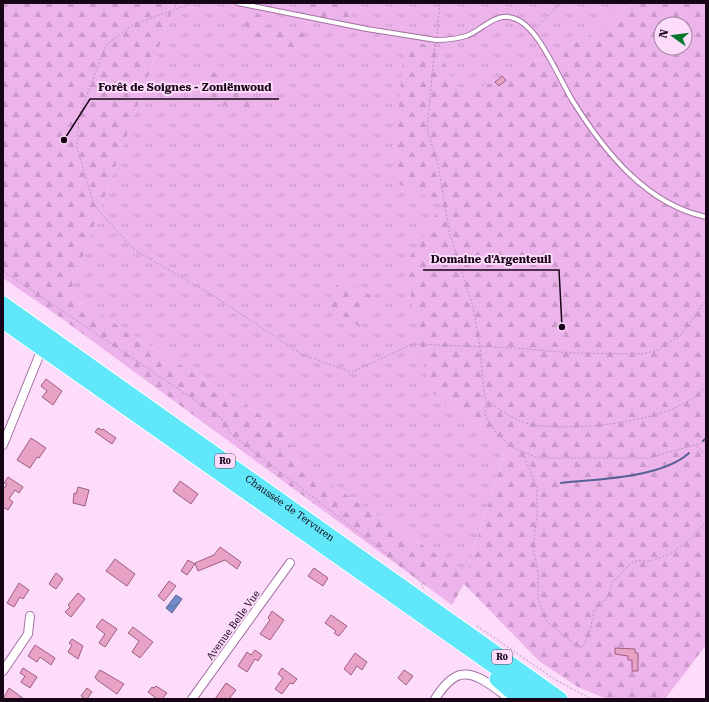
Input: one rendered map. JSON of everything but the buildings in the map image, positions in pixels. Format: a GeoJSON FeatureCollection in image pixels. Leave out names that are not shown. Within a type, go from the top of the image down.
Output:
{"type":"FeatureCollection","features":[{"type":"Feature","properties":{"kind":"highway","name":"Chaussée de Tervuren"},"geometry":{"type":"LineString","coordinates":[[3,304],[561,698]]}},
{"type":"Feature","properties":{"kind":"highway","name":"Chaussée de Tervuren"},"geometry":{"type":"LineString","coordinates":[[3,321],[468,648]]}},
{"type":"Feature","properties":{"kind":"highway"},"geometry":{"type":"LineString","coordinates":[[468,648],[478,664],[520,699]]}},
{"type":"Feature","properties":{"kind":"highway","name":"R0"},"geometry":{"type":"LineString","coordinates":[[468,648],[541,699]]}},
{"type":"Feature","properties":{"kind":"street"},"geometry":{"type":"LineString","coordinates":[[3,445],[39,356]]}},
{"type":"Feature","properties":{"kind":"street","name":"Avenue Belle Vue"},"geometry":{"type":"LineString","coordinates":[[192,699],[290,563]]}},
{"type":"Feature","properties":{"kind":"street"},"geometry":{"type":"LineString","coordinates":[[3,671],[28,634],[30,616]]}},
{"type":"Feature","properties":{"kind":"street"},"geometry":{"type":"LineString","coordinates":[[437,696],[453,679],[460,675],[479,678],[510,699]]}},
{"type":"Feature","properties":{"kind":"lane"},"geometry":{"type":"LineString","coordinates":[[238,3],[367,29],[436,40],[446,40],[467,36],[498,17],[506,16],[519,21],[526,25],[532,32],[574,103],[608,151],[637,181],[657,198],[682,210],[706,217]]}},
{"type":"Feature","properties":{"kind":"path"},"geometry":{"type":"LineString","coordinates":[[193,3],[132,25],[106,44],[79,116],[77,148],[94,205],[133,249],[215,297],[303,355],[352,372],[413,344],[572,353],[643,354],[658,350],[682,334],[706,300]]}},
{"type":"Feature","properties":{"kind":"path"},"geometry":{"type":"LineString","coordinates":[[440,3],[428,129],[438,164],[450,235],[473,307],[480,347],[484,393],[487,401],[485,415],[490,424],[498,435],[523,453],[539,458],[550,459],[648,458],[706,442]]}},
{"type":"Feature","properties":{"kind":"path"},"geometry":{"type":"LineString","coordinates":[[532,32],[545,21],[561,3]]}},
{"type":"Feature","properties":{"kind":"path"},"geometry":{"type":"LineString","coordinates":[[3,271],[220,416],[231,434],[417,577],[425,590]]}},
{"type":"Feature","properties":{"kind":"path"},"geometry":{"type":"LineString","coordinates":[[487,401],[523,422],[531,424],[555,427],[594,425],[614,423],[666,411],[686,404],[706,386]]}},
{"type":"Feature","properties":{"kind":"path"},"geometry":{"type":"LineString","coordinates":[[696,446],[706,455]]}},
{"type":"Feature","properties":{"kind":"path"},"geometry":{"type":"LineString","coordinates":[[523,453],[537,488],[537,515],[533,548],[538,571],[538,599],[547,622],[580,648],[583,647],[590,630],[594,610],[607,598],[612,583],[627,567],[634,561],[650,562],[672,553],[688,541],[706,522]]}},
{"type":"Feature","properties":{"kind":"path"},"geometry":{"type":"LineString","coordinates":[[474,624],[495,636],[556,680],[591,699]]}},
{"type":"Feature","properties":{"kind":"green space"},"geometry":{"type":"Polygon","coordinates":[[[3,3],[175,3],[69,295],[285,430],[294,460],[466,574],[505,451],[429,390],[405,265],[442,204],[392,181],[405,38],[440,49],[453,86],[472,92],[591,35],[630,3],[706,3],[706,645],[665,699],[607,699],[578,687],[539,661],[464,584],[452,605],[61,318],[3,278],[3,3]]]}},
{"type":"Feature","properties":{"kind":"green space"},"geometry":{"type":"Polygon","coordinates":[[[175,3],[630,3],[591,35],[472,92],[453,86],[440,49],[405,38],[442,204],[429,390],[505,450],[466,574],[294,460],[285,430],[69,295],[175,3]]]}},
{"type":"Feature","properties":{"kind":"green space"},"geometry":{"type":"Polygon","coordinates":[[[303,3],[346,3],[350,7],[353,17],[350,22],[301,14],[303,3]]]}},
{"type":"Feature","properties":{"kind":"green space"},"geometry":{"type":"Polygon","coordinates":[[[244,11],[264,16],[267,25],[280,29],[307,25],[300,50],[247,35],[244,11]]]}},
{"type":"Feature","properties":{"kind":"green space"},"geometry":{"type":"Polygon","coordinates":[[[214,60],[255,105],[250,118],[193,90],[214,60]]]}},
{"type":"Feature","properties":{"kind":"green space"},"geometry":{"type":"Polygon","coordinates":[[[340,277],[373,297],[360,327],[327,306],[340,277]]]}},
{"type":"Feature","properties":{"kind":"water"},"geometry":{"type":"Polygon","coordinates":[[[176,595],[182,599],[172,613],[166,608],[176,595]]]}},
{"type":"Feature","properties":{"kind":"waterway"},"geometry":{"type":"LineString","coordinates":[[703,441],[706,438]]}},
{"type":"Feature","properties":{"kind":"waterway"},"geometry":{"type":"LineString","coordinates":[[561,483],[628,476],[646,472],[663,468],[689,453]]}},
{"type":"Feature","properties":{"kind":"place","name":"Forêt de Soignes - Zoniënwoud"},"geometry":{"type":"Point","coordinates":[64,140]}},
{"type":"Feature","properties":{"kind":"place","name":"Domaine d'Argenteuil"},"geometry":{"type":"Point","coordinates":[562,327]}}]}
